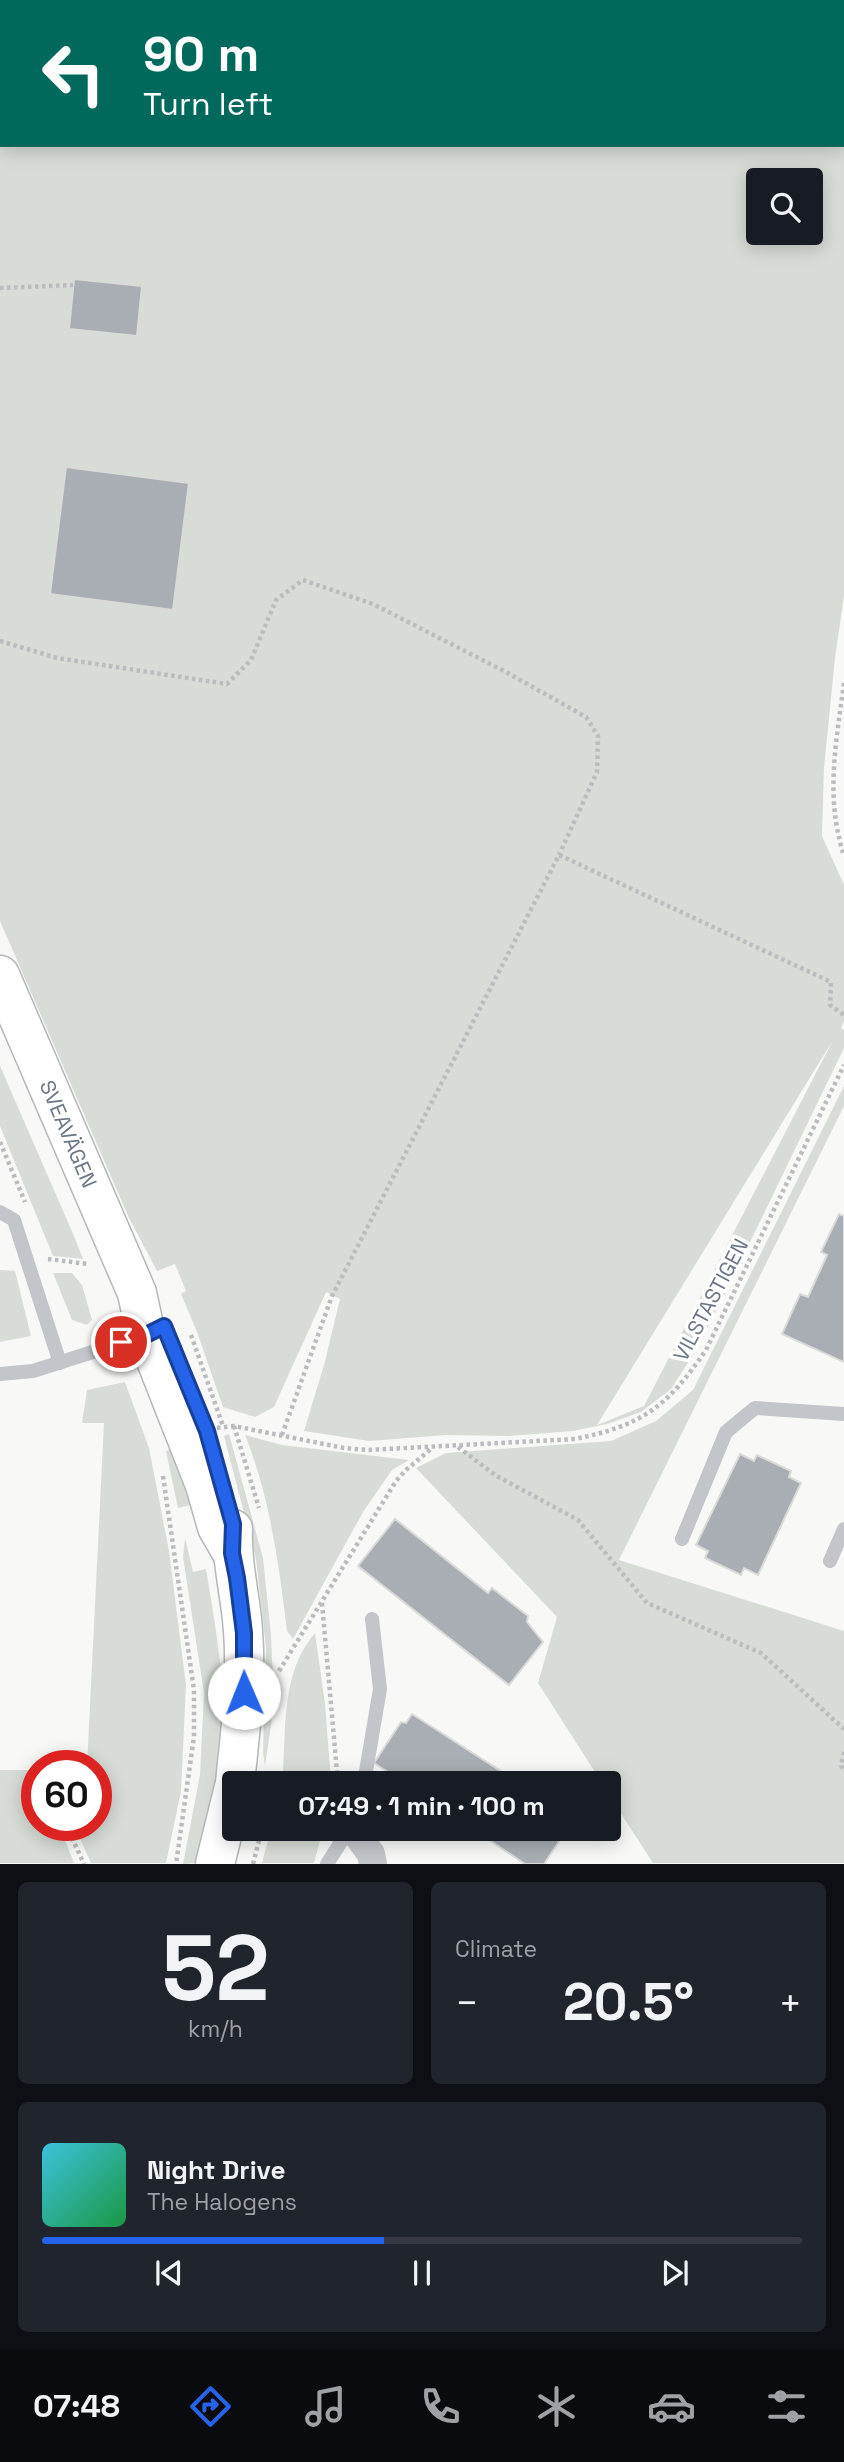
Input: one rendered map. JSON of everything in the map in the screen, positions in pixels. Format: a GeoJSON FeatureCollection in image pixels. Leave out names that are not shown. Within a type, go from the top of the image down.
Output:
{"type":"FeatureCollection","features":[{"type":"Feature","properties":{"kind":"main road","name":"SVEAVÄGEN"},"geometry":{"type":"LineString","coordinates":[[0,975],[137,1293],[167,1332],[205,1485],[217,1527],[232,1553],[237,1578],[244,1633],[244,1693],[236,1771]]}},
{"type":"Feature","properties":{"kind":"main road","name":"SVEAVÄGEN"},"geometry":{"type":"LineString","coordinates":[[215,1864],[222,1837]]}},
{"type":"Feature","properties":{"kind":"street"},"geometry":{"type":"LineString","coordinates":[[361,1841],[371,1854],[373,1864]]}},
{"type":"Feature","properties":{"kind":"lane"},"geometry":{"type":"LineString","coordinates":[[0,1212],[14,1220],[60,1363]]}},
{"type":"Feature","properties":{"kind":"lane"},"geometry":{"type":"LineString","coordinates":[[0,1374],[33,1371],[167,1332]]}},
{"type":"Feature","properties":{"kind":"lane"},"geometry":{"type":"LineString","coordinates":[[682,1539],[726,1432],[755,1408],[844,1414]]}},
{"type":"Feature","properties":{"kind":"lane"},"geometry":{"type":"LineString","coordinates":[[830,1561],[844,1529]]}},
{"type":"Feature","properties":{"kind":"lane"},"geometry":{"type":"LineString","coordinates":[[366,1771],[380,1689],[372,1619]]}},
{"type":"Feature","properties":{"kind":"lane"},"geometry":{"type":"LineString","coordinates":[[327,1864],[343,1841]]}},
{"type":"Feature","properties":{"kind":"path"},"geometry":{"type":"LineString","coordinates":[[0,288],[73,285]]}},
{"type":"Feature","properties":{"kind":"path"},"geometry":{"type":"LineString","coordinates":[[0,641],[57,658],[227,684],[251,660],[276,600],[303,580],[373,604],[506,672],[586,717],[598,736],[597,772],[559,855],[332,1296],[282,1436]]}},
{"type":"Feature","properties":{"kind":"path"},"geometry":{"type":"LineString","coordinates":[[844,683],[832,792],[844,856]]}},
{"type":"Feature","properties":{"kind":"path"},"geometry":{"type":"LineString","coordinates":[[559,855],[831,982],[830,1005],[844,1015]]}},
{"type":"Feature","properties":{"kind":"path","name":"VILSTASTIGEN"},"geometry":{"type":"LineString","coordinates":[[234,1426],[344,1448],[368,1450],[552,1442],[601,1434],[648,1414],[675,1392],[706,1350],[844,1065]]}},
{"type":"Feature","properties":{"kind":"path"},"geometry":{"type":"LineString","coordinates":[[167,1332],[223,1426]]}},
{"type":"Feature","properties":{"kind":"path"},"geometry":{"type":"LineString","coordinates":[[457,1446],[495,1475],[578,1520],[647,1603],[761,1653],[844,1729]]}},
{"type":"Feature","properties":{"kind":"path"},"geometry":{"type":"LineString","coordinates":[[279,1671],[396,1481],[433,1447]]}},
{"type":"Feature","properties":{"kind":"path"},"geometry":{"type":"LineString","coordinates":[[161,1468],[171,1520],[194,1690],[194,1737],[176,1864]]}},
{"type":"Feature","properties":{"kind":"path"},"geometry":{"type":"LineString","coordinates":[[322,1603],[337,1771]]}},
{"type":"Feature","properties":{"kind":"path"},"geometry":{"type":"LineString","coordinates":[[844,1752],[841,1766],[844,1769]]}},
{"type":"Feature","properties":{"kind":"path"},"geometry":{"type":"LineString","coordinates":[[73,1841],[84,1864]]}},
{"type":"Feature","properties":{"kind":"path"},"geometry":{"type":"LineString","coordinates":[[253,1864],[259,1841]]}},
{"type":"Feature","properties":{"kind":"shaded area"},"geometry":{"type":"Polygon","coordinates":[[[0,147],[844,147],[844,596],[824,768],[822,836],[844,885],[844,1021],[841,1028],[844,1030],[844,1048],[722,1300],[693,1355],[671,1389],[641,1412],[607,1424],[573,1431],[509,1436],[446,1435],[369,1441],[304,1431],[340,1299],[326,1292],[274,1407],[255,1417],[223,1407],[181,1294],[186,1291],[175,1264],[157,1271],[129,1218],[0,921],[0,147]],[[833,1040],[597,1425],[644,1406],[833,1040]]]}},
{"type":"Feature","properties":{"kind":"shaded area"},"geometry":{"type":"Polygon","coordinates":[[[0,1066],[83,1259],[53,1256],[0,1126],[0,1066]]]}},
{"type":"Feature","properties":{"kind":"shaded area"},"geometry":{"type":"Polygon","coordinates":[[[844,1086],[844,1106],[619,1560],[844,1631],[844,1863],[653,1863],[621,1814],[621,1771],[594,1771],[538,1683],[557,1617],[416,1468],[446,1453],[611,1441],[656,1421],[693,1390],[844,1086]]]}},
{"type":"Feature","properties":{"kind":"shaded area"},"geometry":{"type":"Polygon","coordinates":[[[0,1270],[15,1271],[31,1336],[0,1342],[0,1270]]]}},
{"type":"Feature","properties":{"kind":"shaded area"},"geometry":{"type":"Polygon","coordinates":[[[53,1273],[72,1273],[82,1285],[92,1320],[87,1325],[72,1320],[53,1273]]]}},
{"type":"Feature","properties":{"kind":"shaded area"},"geometry":{"type":"Polygon","coordinates":[[[125,1382],[149,1448],[169,1551],[186,1685],[181,1791],[166,1863],[91,1863],[81,1841],[112,1841],[112,1750],[88,1750],[104,1423],[82,1423],[87,1390],[125,1382]]]}},
{"type":"Feature","properties":{"kind":"shaded area"},"geometry":{"type":"Polygon","coordinates":[[[229,1434],[263,1558],[271,1635],[274,1705],[265,1766],[263,1753],[266,1649],[256,1559],[224,1436],[229,1434]]]}},
{"type":"Feature","properties":{"kind":"shaded area"},"geometry":{"type":"Polygon","coordinates":[[[245,1435],[282,1445],[409,1460],[392,1470],[363,1512],[293,1639],[287,1631],[267,1507],[245,1435]]]}},
{"type":"Feature","properties":{"kind":"shaded area"},"geometry":{"type":"Polygon","coordinates":[[[177,1446],[191,1505],[178,1508],[166,1451],[177,1446]]]}},
{"type":"Feature","properties":{"kind":"shaded area"},"geometry":{"type":"Polygon","coordinates":[[[185,1538],[193,1572],[206,1569],[220,1666],[223,1718],[211,1803],[195,1863],[183,1864],[200,1775],[204,1693],[183,1557],[185,1538]]]}},
{"type":"Feature","properties":{"kind":"shaded area"},"geometry":{"type":"Polygon","coordinates":[[[315,1633],[325,1704],[330,1771],[283,1771],[291,1681],[304,1648],[315,1633]]]}},
{"type":"Feature","properties":{"kind":"shaded area"},"geometry":{"type":"Polygon","coordinates":[[[0,1770],[21,1770],[21,1841],[65,1841],[74,1863],[0,1863],[0,1770]]]}},
{"type":"Feature","properties":{"kind":"shaded area"},"geometry":{"type":"Polygon","coordinates":[[[268,1841],[320,1841],[314,1863],[262,1863],[268,1841]]]}},
{"type":"Feature","properties":{"kind":"building"},"geometry":{"type":"Polygon","coordinates":[[[74,279],[142,286],[137,336],[69,329],[74,279]]]}},
{"type":"Feature","properties":{"kind":"building"},"geometry":{"type":"Polygon","coordinates":[[[66,467],[189,483],[173,610],[50,594],[66,467]]]}},
{"type":"Feature","properties":{"kind":"building"},"geometry":{"type":"Polygon","coordinates":[[[839,1214],[844,1216],[844,1362],[782,1334],[800,1294],[808,1297],[827,1255],[821,1252],[839,1214]]]}},
{"type":"Feature","properties":{"kind":"building"},"geometry":{"type":"Polygon","coordinates":[[[740,1454],[754,1461],[757,1455],[791,1471],[789,1477],[801,1483],[758,1575],[744,1568],[741,1575],[705,1558],[708,1551],[696,1545],[740,1454]]]}},
{"type":"Feature","properties":{"kind":"building"},"geometry":{"type":"Polygon","coordinates":[[[395,1519],[488,1593],[492,1588],[528,1616],[527,1622],[543,1642],[509,1685],[358,1566],[395,1519]]]}},
{"type":"Feature","properties":{"kind":"building"},"geometry":{"type":"Polygon","coordinates":[[[412,1714],[501,1771],[386,1771],[374,1763],[401,1722],[406,1723],[412,1714]]]}},
{"type":"Feature","properties":{"kind":"building"},"geometry":{"type":"Polygon","coordinates":[[[491,1841],[559,1841],[544,1864],[525,1864],[491,1841]]]}},
{"type":"Feature","properties":{"kind":"route"},"geometry":{"type":"LineString","coordinates":[[121,1342],[146,1335],[164,1326],[207,1431],[233,1524],[232,1553],[244,1633],[244,1693]]}}]}
